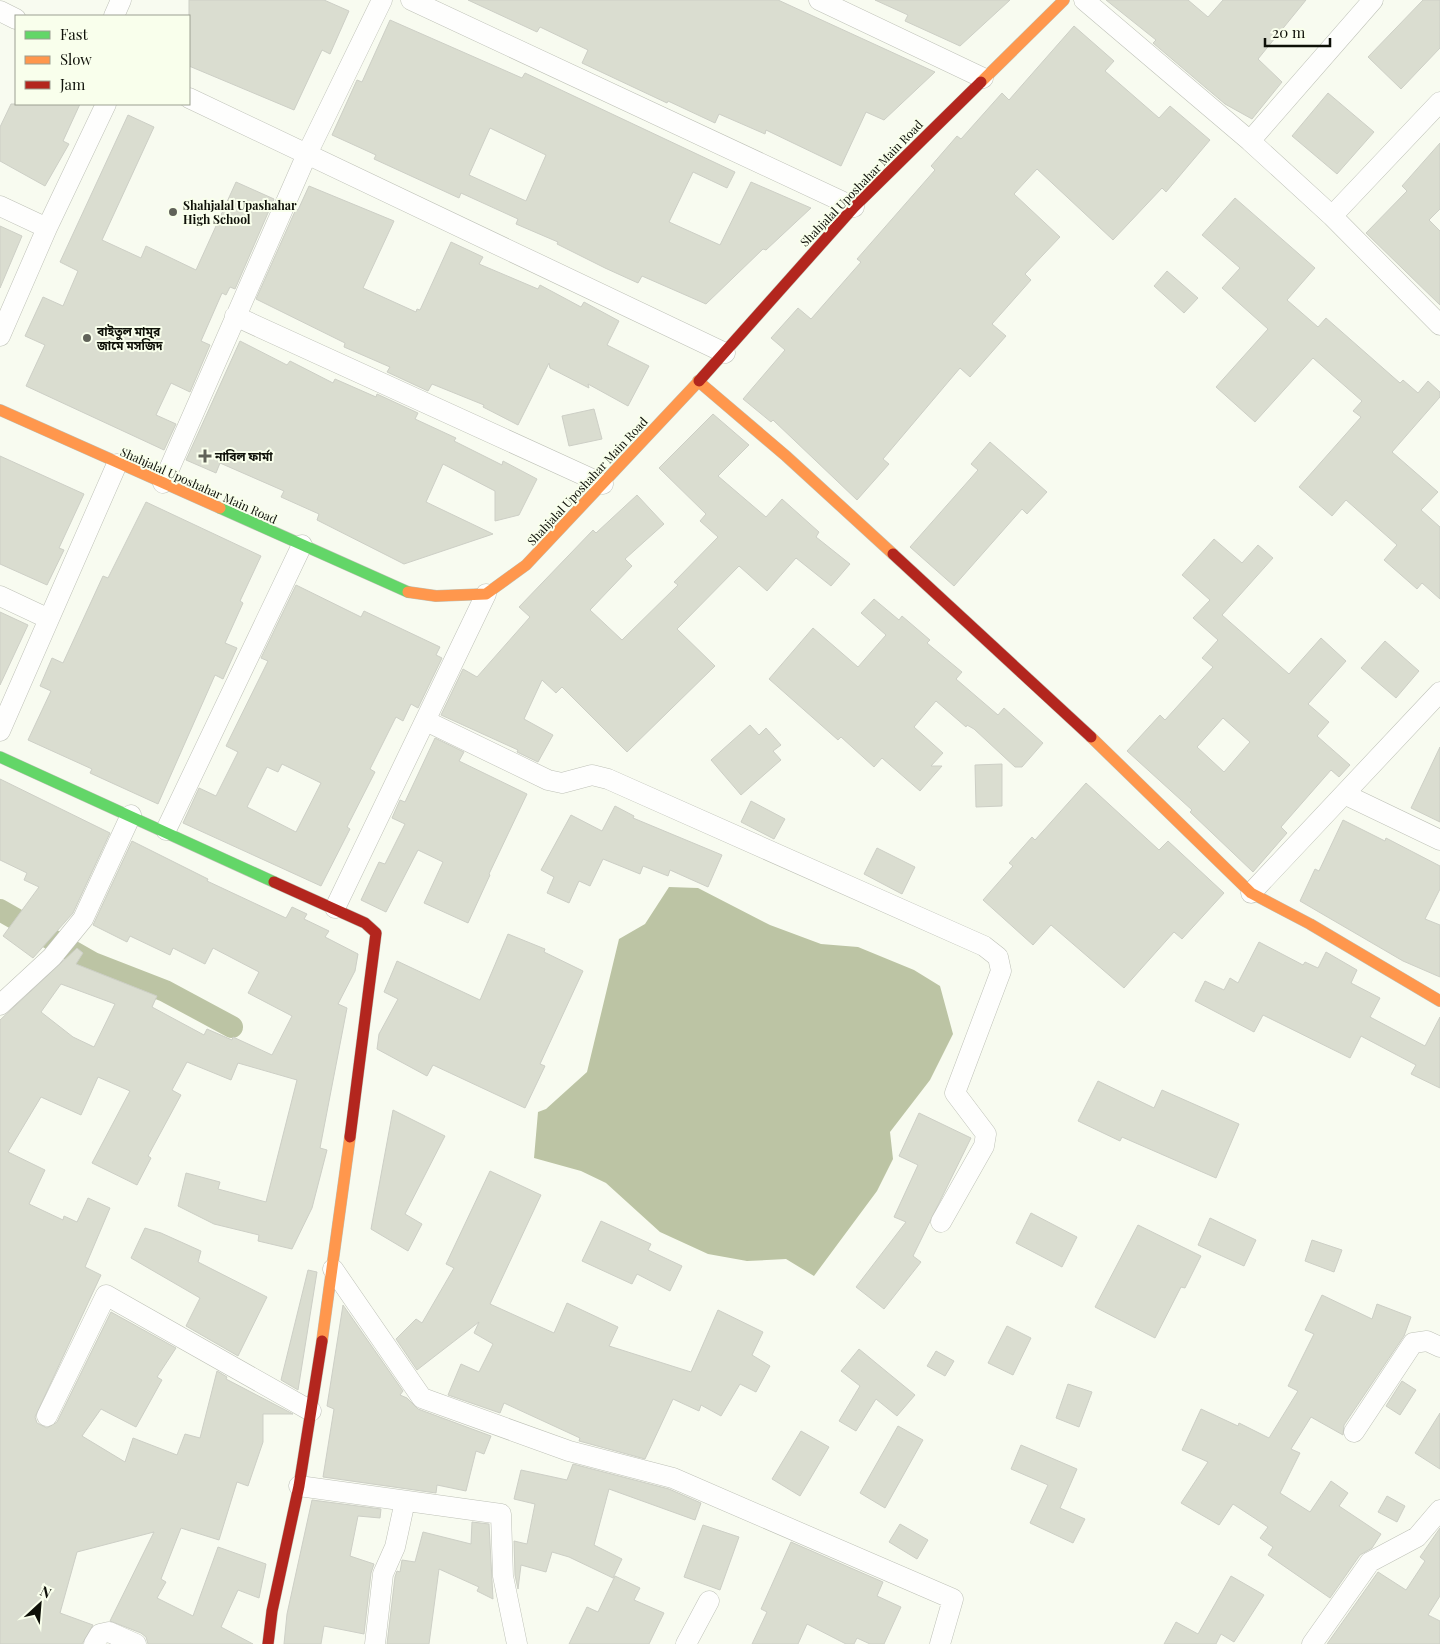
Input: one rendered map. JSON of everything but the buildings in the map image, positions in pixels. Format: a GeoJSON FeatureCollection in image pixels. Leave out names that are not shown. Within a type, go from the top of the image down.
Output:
{"type":"FeatureCollection","features":[{"type":"Feature","properties":{"kind":"street"},"geometry":{"type":"LineString","coordinates":[[114,15],[121,0]]}},
{"type":"Feature","properties":{"kind":"street"},"geometry":{"type":"LineString","coordinates":[[162,483],[307,154],[382,0]]}},
{"type":"Feature","properties":{"kind":"street"},"geometry":{"type":"LineString","coordinates":[[411,0],[854,207]]}},
{"type":"Feature","properties":{"kind":"street"},"geometry":{"type":"LineString","coordinates":[[819,0],[983,78]]}},
{"type":"Feature","properties":{"kind":"street","name":"Shahjalal Uposhahar Main Road"},"geometry":{"type":"LineString","coordinates":[[0,410],[117,464],[408,592],[436,596],[486,594],[507,581],[526,565],[725,353],[854,207],[1064,0]]}},
{"type":"Feature","properties":{"kind":"street"},"geometry":{"type":"LineString","coordinates":[[1084,0],[1250,141],[1332,216],[1440,325]]}},
{"type":"Feature","properties":{"kind":"street"},"geometry":{"type":"LineString","coordinates":[[1250,141],[1373,0]]}},
{"type":"Feature","properties":{"kind":"street"},"geometry":{"type":"LineString","coordinates":[[0,11],[15,18]]}},
{"type":"Feature","properties":{"kind":"street"},"geometry":{"type":"LineString","coordinates":[[190,98],[725,353]]}},
{"type":"Feature","properties":{"kind":"street"},"geometry":{"type":"LineString","coordinates":[[1332,216],[1440,102]]}},
{"type":"Feature","properties":{"kind":"street"},"geometry":{"type":"LineString","coordinates":[[0,336],[47,228],[106,105]]}},
{"type":"Feature","properties":{"kind":"street"},"geometry":{"type":"LineString","coordinates":[[0,206],[47,228]]}},
{"type":"Feature","properties":{"kind":"street"},"geometry":{"type":"LineString","coordinates":[[235,316],[603,484]]}},
{"type":"Feature","properties":{"kind":"street"},"geometry":{"type":"LineString","coordinates":[[698,381],[786,456],[873,535],[1102,748],[1251,893],[1310,924],[1440,1001]]}},
{"type":"Feature","properties":{"kind":"street"},"geometry":{"type":"LineString","coordinates":[[0,731],[117,464]]}},
{"type":"Feature","properties":{"kind":"street"},"geometry":{"type":"LineString","coordinates":[[166,830],[302,545]]}},
{"type":"Feature","properties":{"kind":"street"},"geometry":{"type":"LineString","coordinates":[[335,908],[486,594]]}},
{"type":"Feature","properties":{"kind":"street"},"geometry":{"type":"LineString","coordinates":[[0,596],[49,618]]}},
{"type":"Feature","properties":{"kind":"street"},"geometry":{"type":"LineString","coordinates":[[1251,893],[1440,692]]}},
{"type":"Feature","properties":{"kind":"street"},"geometry":{"type":"LineString","coordinates":[[426,721],[548,780],[562,783],[592,775],[608,779],[984,946],[998,957],[1001,971],[955,1093],[986,1134],[984,1146],[941,1222]]}},
{"type":"Feature","properties":{"kind":"street"},"geometry":{"type":"LineString","coordinates":[[0,757],[166,830],[335,908],[366,923],[376,933],[333,1269],[299,1486],[272,1611],[268,1644]]}},
{"type":"Feature","properties":{"kind":"street"},"geometry":{"type":"LineString","coordinates":[[1344,794],[1440,840]]}},
{"type":"Feature","properties":{"kind":"street"},"geometry":{"type":"LineString","coordinates":[[0,1005],[52,957],[83,919],[131,815]]}},
{"type":"Feature","properties":{"kind":"street"},"geometry":{"type":"LineString","coordinates":[[333,1269],[422,1398],[569,1451],[673,1478],[953,1599],[940,1644]]}},
{"type":"Feature","properties":{"kind":"street"},"geometry":{"type":"LineString","coordinates":[[47,1416],[106,1296],[311,1411]]}},
{"type":"Feature","properties":{"kind":"street"},"geometry":{"type":"LineString","coordinates":[[1354,1432],[1413,1343],[1427,1341],[1440,1346]]}},
{"type":"Feature","properties":{"kind":"street"},"geometry":{"type":"LineString","coordinates":[[299,1486],[502,1514],[504,1576],[517,1644]]}},
{"type":"Feature","properties":{"kind":"street"},"geometry":{"type":"LineString","coordinates":[[375,1644],[383,1574],[395,1548],[405,1501]]}},
{"type":"Feature","properties":{"kind":"street"},"geometry":{"type":"LineString","coordinates":[[1312,1644],[1370,1562],[1417,1537],[1440,1510]]}},
{"type":"Feature","properties":{"kind":"street"},"geometry":{"type":"LineString","coordinates":[[686,1644],[709,1601]]}},
{"type":"Feature","properties":{"kind":"street"},"geometry":{"type":"LineString","coordinates":[[94,1644],[100,1634],[109,1632],[136,1644]]}},
{"type":"Feature","properties":{"kind":"shaded area"},"geometry":{"type":"Polygon","coordinates":[[[669,887],[698,888],[770,925],[821,944],[858,947],[914,970],[940,986],[953,1034],[930,1080],[890,1132],[893,1159],[877,1191],[814,1276],[786,1259],[747,1261],[708,1254],[660,1232],[606,1183],[581,1171],[534,1158],[538,1112],[546,1109],[587,1072],[619,939],[645,924],[669,887]]]}},
{"type":"Feature","properties":{"kind":"waterway"},"geometry":{"type":"LineString","coordinates":[[0,910],[93,963],[165,991],[232,1027]]}},
{"type":"Feature","properties":{"kind":"traffic: fast"},"geometry":{"type":"LineString","coordinates":[[220,508],[408,592]]}},
{"type":"Feature","properties":{"kind":"traffic: fast"},"geometry":{"type":"LineString","coordinates":[[0,757],[274,882]]}},
{"type":"Feature","properties":{"kind":"traffic: slow"},"geometry":{"type":"LineString","coordinates":[[981,82],[1064,0]]}},
{"type":"Feature","properties":{"kind":"traffic: slow"},"geometry":{"type":"LineString","coordinates":[[698,381],[786,456],[893,554]]}},
{"type":"Feature","properties":{"kind":"traffic: slow"},"geometry":{"type":"LineString","coordinates":[[408,592],[436,596],[486,594],[526,565],[699,381]]}},
{"type":"Feature","properties":{"kind":"traffic: slow"},"geometry":{"type":"LineString","coordinates":[[0,410],[220,508]]}},
{"type":"Feature","properties":{"kind":"traffic: slow"},"geometry":{"type":"LineString","coordinates":[[1091,737],[1251,893],[1310,924],[1440,1001]]}},
{"type":"Feature","properties":{"kind":"traffic: slow"},"geometry":{"type":"LineString","coordinates":[[322,1341],[350,1137]]}},
{"type":"Feature","properties":{"kind":"traffic: jam"},"geometry":{"type":"LineString","coordinates":[[699,381],[854,207],[981,82]]}},
{"type":"Feature","properties":{"kind":"traffic: jam"},"geometry":{"type":"LineString","coordinates":[[893,554],[1091,737]]}},
{"type":"Feature","properties":{"kind":"traffic: jam"},"geometry":{"type":"LineString","coordinates":[[274,882],[365,923],[376,933],[350,1137]]}},
{"type":"Feature","properties":{"kind":"traffic: jam"},"geometry":{"type":"LineString","coordinates":[[268,1644],[272,1611],[299,1486],[322,1341]]}},
{"type":"Feature","properties":{"kind":"place","name":"Shahjalal Upashahar High School"},"geometry":{"type":"Point","coordinates":[173,212]}},
{"type":"Feature","properties":{"kind":"place","name":"বাইতুল মামুর জামে মসজিদ"},"geometry":{"type":"Point","coordinates":[87,338]}},
{"type":"Feature","properties":{"kind":"place","name":"নাবিল ফার্মা"},"geometry":{"type":"Point","coordinates":[205,456]}}]}
